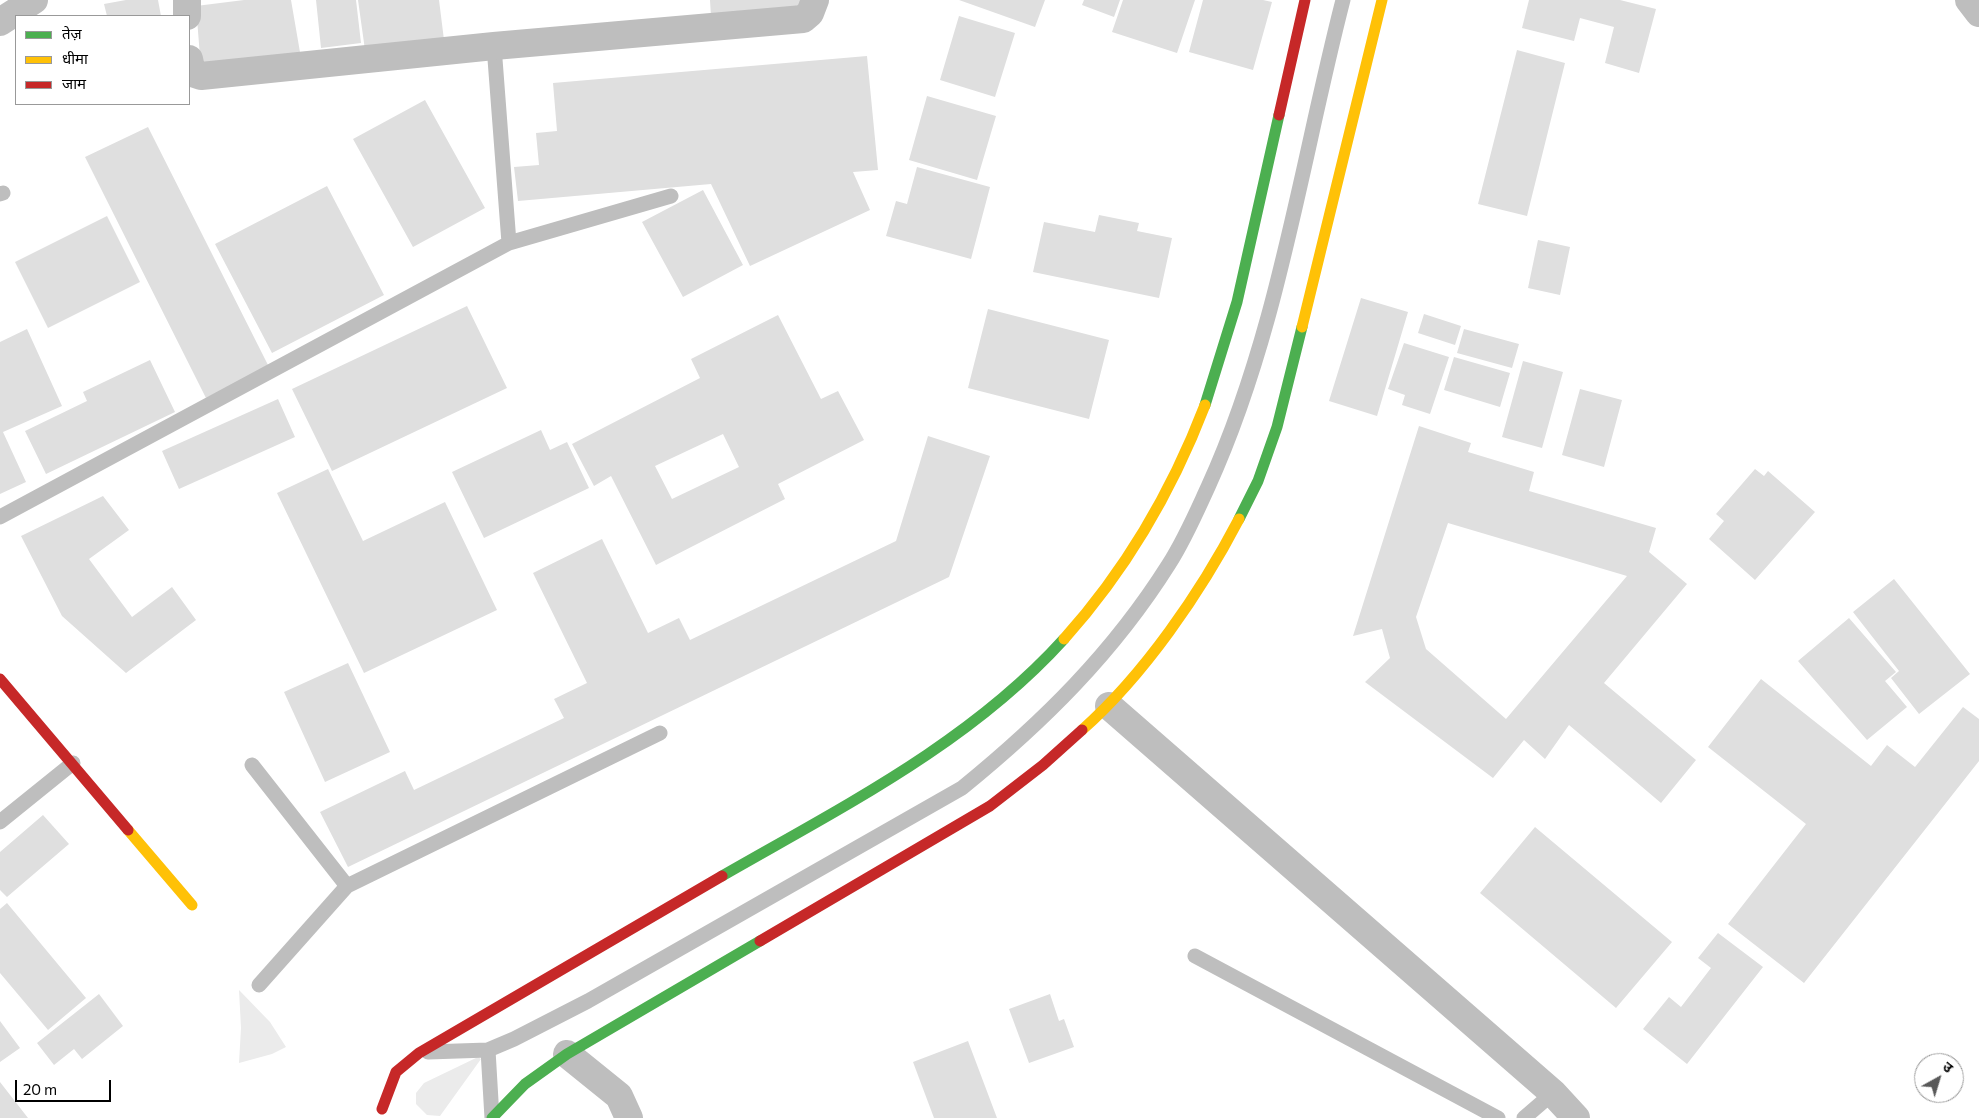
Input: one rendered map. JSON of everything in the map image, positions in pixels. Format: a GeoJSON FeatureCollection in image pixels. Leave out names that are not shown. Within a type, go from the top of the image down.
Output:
{"type":"FeatureCollection","features":[{"type":"Feature","properties":{"kind":"main road"},"geometry":{"type":"LineString","coordinates":[[382,1109],[396,1072],[419,1053],[462,1026],[898,775],[964,731],[999,702],[1055,650],[1084,616],[1110,584],[1145,531],[1174,478],[1199,420],[1233,316],[1306,0]]}},
{"type":"Feature","properties":{"kind":"main road"},"geometry":{"type":"LineString","coordinates":[[492,1118],[525,1084],[567,1054],[990,806],[1043,765],[1109,706],[1178,620],[1226,543],[1258,481],[1277,427],[1382,0]]}},
{"type":"Feature","properties":{"kind":"main road"},"geometry":{"type":"LineString","coordinates":[[0,679],[192,905]]}},
{"type":"Feature","properties":{"kind":"street"},"geometry":{"type":"LineString","coordinates":[[0,22],[34,0]]}},
{"type":"Feature","properties":{"kind":"street"},"geometry":{"type":"LineString","coordinates":[[187,0],[187,15]]}},
{"type":"Feature","properties":{"kind":"street"},"geometry":{"type":"LineString","coordinates":[[190,64],[192,74],[201,76],[494,46],[803,19],[810,13],[815,0]]}},
{"type":"Feature","properties":{"kind":"street"},"geometry":{"type":"LineString","coordinates":[[1968,0],[1979,13]]}},
{"type":"Feature","properties":{"kind":"street"},"geometry":{"type":"LineString","coordinates":[[1109,706],[1552,1093],[1576,1118]]}},
{"type":"Feature","properties":{"kind":"street"},"geometry":{"type":"LineString","coordinates":[[567,1054],[619,1096],[630,1118]]}},
{"type":"Feature","properties":{"kind":"lane"},"geometry":{"type":"LineString","coordinates":[[419,1053],[488,1050],[514,1039],[588,1001],[962,788],[1060,703],[1127,624],[1170,562],[1188,530],[1227,444],[1262,342],[1343,0]]}},
{"type":"Feature","properties":{"kind":"lane"},"geometry":{"type":"LineString","coordinates":[[494,46],[509,243]]}},
{"type":"Feature","properties":{"kind":"lane"},"geometry":{"type":"LineString","coordinates":[[0,517],[509,243],[671,196]]}},
{"type":"Feature","properties":{"kind":"lane"},"geometry":{"type":"LineString","coordinates":[[259,985],[347,886],[660,733]]}},
{"type":"Feature","properties":{"kind":"lane"},"geometry":{"type":"LineString","coordinates":[[0,822],[73,763]]}},
{"type":"Feature","properties":{"kind":"lane"},"geometry":{"type":"LineString","coordinates":[[252,765],[347,886]]}},
{"type":"Feature","properties":{"kind":"lane"},"geometry":{"type":"LineString","coordinates":[[1195,956],[1498,1118]]}},
{"type":"Feature","properties":{"kind":"lane"},"geometry":{"type":"LineString","coordinates":[[488,1050],[492,1118]]}},
{"type":"Feature","properties":{"kind":"lane"},"geometry":{"type":"LineString","coordinates":[[1524,1118],[1552,1093]]}},
{"type":"Feature","properties":{"kind":"shaded area"},"geometry":{"type":"Polygon","coordinates":[[[239,990],[270,1022],[286,1047],[272,1054],[239,1063],[241,1028],[239,990]]]}},
{"type":"Feature","properties":{"kind":"shaded area"},"geometry":{"type":"Polygon","coordinates":[[[478,1057],[481,1059],[440,1116],[427,1115],[416,1104],[416,1093],[424,1083],[478,1057]]]}},
{"type":"Feature","properties":{"kind":"building"},"geometry":{"type":"Polygon","coordinates":[[[126,0],[158,0],[161,15],[107,15],[104,4],[126,0]]]}},
{"type":"Feature","properties":{"kind":"building"},"geometry":{"type":"Polygon","coordinates":[[[244,0],[291,0],[301,58],[201,69],[196,6],[244,0]]]}},
{"type":"Feature","properties":{"kind":"building"},"geometry":{"type":"Polygon","coordinates":[[[316,0],[356,0],[361,43],[321,48],[316,0]]]}},
{"type":"Feature","properties":{"kind":"building"},"geometry":{"type":"Polygon","coordinates":[[[358,0],[439,0],[444,40],[365,50],[358,0]]]}},
{"type":"Feature","properties":{"kind":"building"},"geometry":{"type":"Polygon","coordinates":[[[710,0],[800,0],[801,6],[711,17],[710,0]]]}},
{"type":"Feature","properties":{"kind":"building"},"geometry":{"type":"Polygon","coordinates":[[[959,0],[1045,0],[1035,27],[959,0]]]}},
{"type":"Feature","properties":{"kind":"building"},"geometry":{"type":"Polygon","coordinates":[[[1084,0],[1120,0],[1114,17],[1082,5],[1084,0]]]}},
{"type":"Feature","properties":{"kind":"building"},"geometry":{"type":"Polygon","coordinates":[[[1123,0],[1195,0],[1177,53],[1112,32],[1123,0]]]}},
{"type":"Feature","properties":{"kind":"building"},"geometry":{"type":"Polygon","coordinates":[[[1203,0],[1263,0],[1272,2],[1253,70],[1189,52],[1203,0]]]}},
{"type":"Feature","properties":{"kind":"building"},"geometry":{"type":"Polygon","coordinates":[[[1529,0],[1620,0],[1656,9],[1639,73],[1605,63],[1614,27],[1580,18],[1574,41],[1522,28],[1529,0]]]}},
{"type":"Feature","properties":{"kind":"building"},"geometry":{"type":"Polygon","coordinates":[[[959,16],[1015,33],[995,97],[940,80],[959,16]]]}},
{"type":"Feature","properties":{"kind":"building"},"geometry":{"type":"Polygon","coordinates":[[[1517,50],[1565,63],[1527,216],[1478,204],[1517,50]]]}},
{"type":"Feature","properties":{"kind":"building"},"geometry":{"type":"Polygon","coordinates":[[[867,56],[878,170],[853,172],[870,210],[750,266],[711,184],[518,201],[514,167],[539,165],[536,133],[557,131],[553,83],[867,56]]]}},
{"type":"Feature","properties":{"kind":"building"},"geometry":{"type":"Polygon","coordinates":[[[927,96],[996,116],[977,180],[909,160],[927,96]]]}},
{"type":"Feature","properties":{"kind":"building"},"geometry":{"type":"Polygon","coordinates":[[[425,100],[485,208],[413,247],[353,139],[425,100]]]}},
{"type":"Feature","properties":{"kind":"building"},"geometry":{"type":"Polygon","coordinates":[[[148,127],[269,367],[206,398],[85,157],[148,127]]]}},
{"type":"Feature","properties":{"kind":"building"},"geometry":{"type":"Polygon","coordinates":[[[917,167],[990,187],[971,259],[886,236],[896,201],[907,204],[917,167]]]}},
{"type":"Feature","properties":{"kind":"building"},"geometry":{"type":"Polygon","coordinates":[[[327,186],[384,295],[272,353],[215,244],[327,186]]]}},
{"type":"Feature","properties":{"kind":"building"},"geometry":{"type":"Polygon","coordinates":[[[703,190],[743,265],[683,297],[642,222],[703,190]]]}},
{"type":"Feature","properties":{"kind":"building"},"geometry":{"type":"Polygon","coordinates":[[[1099,215],[1139,223],[1137,231],[1172,238],[1159,298],[1033,272],[1044,222],[1095,232],[1099,215]]]}},
{"type":"Feature","properties":{"kind":"building"},"geometry":{"type":"Polygon","coordinates":[[[107,216],[140,282],[48,328],[15,262],[107,216]]]}},
{"type":"Feature","properties":{"kind":"building"},"geometry":{"type":"Polygon","coordinates":[[[1538,240],[1570,247],[1560,295],[1528,288],[1538,240]]]}},
{"type":"Feature","properties":{"kind":"building"},"geometry":{"type":"Polygon","coordinates":[[[1361,298],[1408,312],[1377,416],[1329,401],[1361,298]]]}},
{"type":"Feature","properties":{"kind":"building"},"geometry":{"type":"Polygon","coordinates":[[[467,306],[507,388],[332,471],[292,389],[467,306]]]}},
{"type":"Feature","properties":{"kind":"building"},"geometry":{"type":"Polygon","coordinates":[[[988,309],[1109,340],[1089,419],[968,388],[988,309]]]}},
{"type":"Feature","properties":{"kind":"building"},"geometry":{"type":"Polygon","coordinates":[[[1424,314],[1461,326],[1455,345],[1418,333],[1424,314]]]}},
{"type":"Feature","properties":{"kind":"building"},"geometry":{"type":"Polygon","coordinates":[[[778,315],[821,399],[838,391],[864,440],[778,484],[785,499],[656,565],[611,476],[594,486],[572,444],[700,378],[691,359],[778,315]],[[723,434],[655,466],[672,499],[739,467],[723,434]]]}},
{"type":"Feature","properties":{"kind":"building"},"geometry":{"type":"Polygon","coordinates":[[[27,329],[62,406],[3,432],[26,482],[0,494],[0,342],[27,329]]]}},
{"type":"Feature","properties":{"kind":"building"},"geometry":{"type":"Polygon","coordinates":[[[1464,329],[1519,344],[1512,368],[1457,353],[1464,329]]]}},
{"type":"Feature","properties":{"kind":"building"},"geometry":{"type":"Polygon","coordinates":[[[1404,343],[1449,357],[1430,414],[1402,405],[1405,395],[1388,389],[1404,343]]]}},
{"type":"Feature","properties":{"kind":"building"},"geometry":{"type":"Polygon","coordinates":[[[1454,357],[1510,373],[1500,407],[1444,390],[1454,357]]]}},
{"type":"Feature","properties":{"kind":"building"},"geometry":{"type":"Polygon","coordinates":[[[150,360],[175,412],[46,474],[25,431],[87,401],[83,392],[150,360]]]}},
{"type":"Feature","properties":{"kind":"building"},"geometry":{"type":"Polygon","coordinates":[[[1523,361],[1563,372],[1542,448],[1502,437],[1523,361]]]}},
{"type":"Feature","properties":{"kind":"building"},"geometry":{"type":"Polygon","coordinates":[[[1580,389],[1622,400],[1604,467],[1562,455],[1580,389]]]}},
{"type":"Feature","properties":{"kind":"building"},"geometry":{"type":"Polygon","coordinates":[[[278,399],[295,437],[179,489],[162,451],[278,399]]]}},
{"type":"Feature","properties":{"kind":"building"},"geometry":{"type":"Polygon","coordinates":[[[1419,426],[1471,443],[1468,452],[1534,472],[1529,491],[1656,528],[1649,552],[1687,584],[1604,683],[1696,760],[1661,803],[1569,725],[1545,759],[1524,740],[1493,778],[1365,682],[1390,658],[1382,629],[1353,636],[1419,426]],[[1448,523],[1416,617],[1426,649],[1506,719],[1627,576],[1448,523]]]}},
{"type":"Feature","properties":{"kind":"building"},"geometry":{"type":"Polygon","coordinates":[[[541,430],[550,450],[567,442],[589,488],[484,538],[452,472],[541,430]]]}},
{"type":"Feature","properties":{"kind":"building"},"geometry":{"type":"Polygon","coordinates":[[[928,436],[990,456],[949,577],[348,867],[320,812],[405,771],[414,790],[564,718],[554,699],[587,683],[533,573],[602,539],[648,633],[679,618],[690,640],[896,541],[928,436]]]}},
{"type":"Feature","properties":{"kind":"building"},"geometry":{"type":"Polygon","coordinates":[[[328,469],[363,541],[445,502],[497,610],[364,673],[277,493],[328,469]]]}},
{"type":"Feature","properties":{"kind":"building"},"geometry":{"type":"Polygon","coordinates":[[[1755,469],[1764,476],[1768,471],[1815,512],[1755,580],[1709,539],[1724,521],[1716,514],[1755,469]]]}},
{"type":"Feature","properties":{"kind":"building"},"geometry":{"type":"Polygon","coordinates":[[[103,496],[129,530],[89,559],[132,617],[172,587],[196,620],[126,673],[62,616],[21,536],[103,496]]]}},
{"type":"Feature","properties":{"kind":"building"},"geometry":{"type":"Polygon","coordinates":[[[1894,579],[1970,674],[1919,714],[1891,678],[1899,671],[1853,612],[1894,579]]]}},
{"type":"Feature","properties":{"kind":"building"},"geometry":{"type":"Polygon","coordinates":[[[1849,618],[1896,672],[1885,681],[1907,707],[1867,740],[1798,661],[1849,618]]]}},
{"type":"Feature","properties":{"kind":"building"},"geometry":{"type":"Polygon","coordinates":[[[348,663],[390,752],[325,782],[284,692],[348,663]]]}},
{"type":"Feature","properties":{"kind":"building"},"geometry":{"type":"Polygon","coordinates":[[[1761,679],[1871,766],[1887,745],[1915,767],[1963,707],[1979,719],[1979,761],[1804,983],[1728,924],[1806,824],[1708,747],[1761,679]]]}},
{"type":"Feature","properties":{"kind":"building"},"geometry":{"type":"Polygon","coordinates":[[[43,815],[69,844],[7,897],[0,890],[0,852],[43,815]]]}},
{"type":"Feature","properties":{"kind":"building"},"geometry":{"type":"Polygon","coordinates":[[[1535,827],[1672,942],[1616,1008],[1480,893],[1535,827]]]}},
{"type":"Feature","properties":{"kind":"building"},"geometry":{"type":"Polygon","coordinates":[[[7,903],[86,998],[48,1030],[0,973],[0,909],[7,903]]]}},
{"type":"Feature","properties":{"kind":"building"},"geometry":{"type":"Polygon","coordinates":[[[1718,933],[1763,967],[1687,1064],[1643,1029],[1669,997],[1681,1007],[1711,968],[1698,958],[1718,933]]]}},
{"type":"Feature","properties":{"kind":"building"},"geometry":{"type":"Polygon","coordinates":[[[99,994],[123,1026],[82,1059],[74,1049],[54,1065],[37,1043],[99,994]]]}},
{"type":"Feature","properties":{"kind":"building"},"geometry":{"type":"Polygon","coordinates":[[[1050,994],[1059,1021],[1064,1019],[1074,1047],[1029,1063],[1009,1009],[1050,994]]]}},
{"type":"Feature","properties":{"kind":"building"},"geometry":{"type":"Polygon","coordinates":[[[0,1021],[20,1048],[0,1062],[0,1021]]]}},
{"type":"Feature","properties":{"kind":"building"},"geometry":{"type":"Polygon","coordinates":[[[968,1041],[997,1118],[934,1118],[913,1062],[968,1041]]]}},
{"type":"Feature","properties":{"kind":"building"},"geometry":{"type":"Polygon","coordinates":[[[0,1082],[28,1118],[0,1118],[0,1082]]]}},
{"type":"Feature","properties":{"kind":"traffic: fast"},"geometry":{"type":"LineString","coordinates":[[1205,405],[1237,302],[1279,115]]}},
{"type":"Feature","properties":{"kind":"traffic: fast"},"geometry":{"type":"LineString","coordinates":[[1239,519],[1258,481],[1277,427],[1302,327]]}},
{"type":"Feature","properties":{"kind":"traffic: fast"},"geometry":{"type":"LineString","coordinates":[[722,876],[903,771],[988,710],[1027,676],[1064,639]]}},
{"type":"Feature","properties":{"kind":"traffic: fast"},"geometry":{"type":"LineString","coordinates":[[492,1118],[525,1084],[567,1054],[760,941]]}},
{"type":"Feature","properties":{"kind":"traffic: slow"},"geometry":{"type":"LineString","coordinates":[[1302,327],[1382,0]]}},
{"type":"Feature","properties":{"kind":"traffic: slow"},"geometry":{"type":"LineString","coordinates":[[1064,639],[1108,585],[1145,528],[1178,468],[1205,405]]}},
{"type":"Feature","properties":{"kind":"traffic: slow"},"geometry":{"type":"LineString","coordinates":[[1082,730],[1127,684],[1170,631],[1207,575],[1239,519]]}},
{"type":"Feature","properties":{"kind":"traffic: slow"},"geometry":{"type":"LineString","coordinates":[[128,830],[192,905]]}},
{"type":"Feature","properties":{"kind":"traffic: jam"},"geometry":{"type":"LineString","coordinates":[[1279,115],[1305,0]]}},
{"type":"Feature","properties":{"kind":"traffic: jam"},"geometry":{"type":"LineString","coordinates":[[0,679],[128,830]]}},
{"type":"Feature","properties":{"kind":"traffic: jam"},"geometry":{"type":"LineString","coordinates":[[760,941],[990,806],[1043,765],[1082,730]]}},
{"type":"Feature","properties":{"kind":"traffic: jam"},"geometry":{"type":"LineString","coordinates":[[382,1109],[396,1072],[419,1053],[722,876]]}}]}
